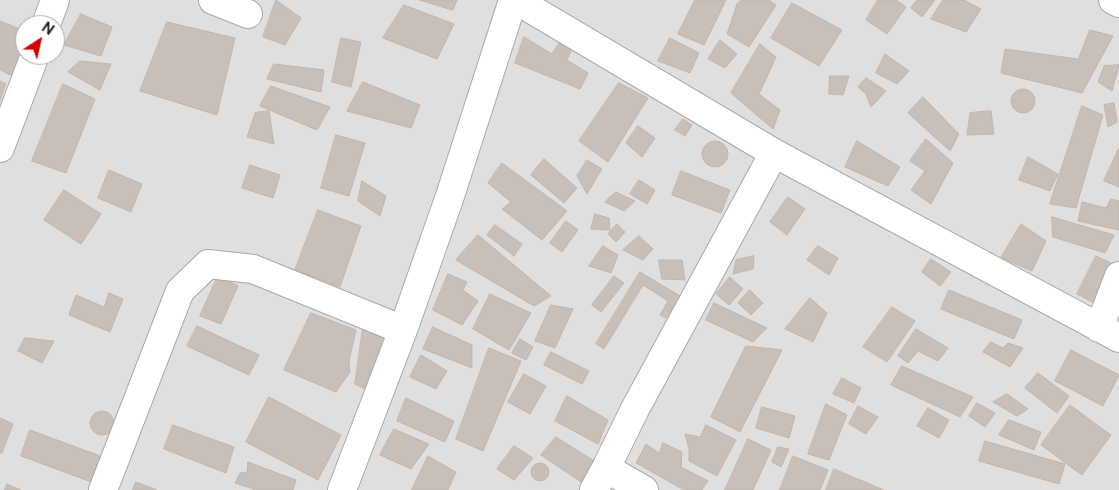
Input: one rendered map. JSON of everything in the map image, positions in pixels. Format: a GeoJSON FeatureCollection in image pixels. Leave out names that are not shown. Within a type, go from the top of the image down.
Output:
{"type":"FeatureCollection","features":[{"type":"Feature","properties":{"kind":"street"},"geometry":{"type":"LineString","coordinates":[[50,15],[56,0]]}},
{"type":"Feature","properties":{"kind":"street"},"geometry":{"type":"LineString","coordinates":[[213,0],[248,14]]}},
{"type":"Feature","properties":{"kind":"street"},"geometry":{"type":"LineString","coordinates":[[342,490],[403,330],[515,0],[774,153],[1109,333],[1119,276]]}},
{"type":"Feature","properties":{"kind":"street"},"geometry":{"type":"LineString","coordinates":[[1113,0],[1119,3]]}},
{"type":"Feature","properties":{"kind":"street"},"geometry":{"type":"LineString","coordinates":[[0,148],[31,65]]}},
{"type":"Feature","properties":{"kind":"street"},"geometry":{"type":"LineString","coordinates":[[644,490],[600,479],[635,409],[774,153]]}},
{"type":"Feature","properties":{"kind":"street"},"geometry":{"type":"LineString","coordinates":[[103,490],[180,291],[208,264],[253,269],[403,330]]}},
{"type":"Feature","properties":{"kind":"shaded area"},"geometry":{"type":"Polygon","coordinates":[[[0,0],[1119,0],[1119,490],[0,490],[0,0]]]}},
{"type":"Feature","properties":{"kind":"building"},"geometry":{"type":"Polygon","coordinates":[[[276,0],[301,18],[285,45],[263,37],[276,0]]]}},
{"type":"Feature","properties":{"kind":"building"},"geometry":{"type":"Polygon","coordinates":[[[420,0],[457,0],[453,10],[420,0]]]}},
{"type":"Feature","properties":{"kind":"building"},"geometry":{"type":"Polygon","coordinates":[[[695,0],[726,0],[704,45],[678,34],[695,0]]]}},
{"type":"Feature","properties":{"kind":"building"},"geometry":{"type":"Polygon","coordinates":[[[741,0],[769,0],[776,5],[749,47],[727,34],[737,4],[741,0]]]}},
{"type":"Feature","properties":{"kind":"building"},"geometry":{"type":"Polygon","coordinates":[[[878,0],[896,0],[906,7],[887,34],[866,20],[878,0]]]}},
{"type":"Feature","properties":{"kind":"building"},"geometry":{"type":"Polygon","coordinates":[[[917,0],[935,0],[922,17],[911,8],[917,0]]]}},
{"type":"Feature","properties":{"kind":"building"},"geometry":{"type":"Polygon","coordinates":[[[943,0],[964,0],[981,9],[966,32],[931,19],[943,0]]]}},
{"type":"Feature","properties":{"kind":"building"},"geometry":{"type":"Polygon","coordinates":[[[792,3],[842,30],[819,66],[771,38],[792,3]]]}},
{"type":"Feature","properties":{"kind":"building"},"geometry":{"type":"Polygon","coordinates":[[[404,5],[454,24],[437,59],[383,38],[404,5]]]}},
{"type":"Feature","properties":{"kind":"building"},"geometry":{"type":"Polygon","coordinates":[[[81,14],[112,27],[101,56],[65,45],[81,14]]]}},
{"type":"Feature","properties":{"kind":"building"},"geometry":{"type":"Polygon","coordinates":[[[0,21],[15,27],[15,65],[17,65],[13,76],[0,70],[0,21]]]}},
{"type":"Feature","properties":{"kind":"building"},"geometry":{"type":"Polygon","coordinates":[[[167,22],[235,38],[217,115],[140,91],[167,22]]]}},
{"type":"Feature","properties":{"kind":"building"},"geometry":{"type":"Polygon","coordinates":[[[1090,30],[1113,36],[1082,93],[1001,73],[1005,49],[1078,59],[1090,30]]]}},
{"type":"Feature","properties":{"kind":"building"},"geometry":{"type":"Polygon","coordinates":[[[524,37],[552,54],[559,43],[571,51],[567,60],[588,73],[580,89],[515,63],[524,37]]]}},
{"type":"Feature","properties":{"kind":"building"},"geometry":{"type":"Polygon","coordinates":[[[341,38],[361,42],[351,87],[332,82],[341,38]]]}},
{"type":"Feature","properties":{"kind":"building"},"geometry":{"type":"Polygon","coordinates":[[[670,38],[699,53],[690,73],[658,61],[670,38]]]}},
{"type":"Feature","properties":{"kind":"building"},"geometry":{"type":"Polygon","coordinates":[[[720,40],[737,54],[725,68],[708,59],[720,40]]]}},
{"type":"Feature","properties":{"kind":"building"},"geometry":{"type":"Polygon","coordinates":[[[760,44],[776,57],[759,94],[780,110],[773,129],[731,93],[760,44]]]}},
{"type":"Feature","properties":{"kind":"building"},"geometry":{"type":"Polygon","coordinates":[[[885,54],[909,71],[897,84],[876,73],[885,54]]]}},
{"type":"Feature","properties":{"kind":"building"},"geometry":{"type":"Polygon","coordinates":[[[80,61],[111,64],[100,90],[68,72],[80,61]]]}},
{"type":"Feature","properties":{"kind":"building"},"geometry":{"type":"Polygon","coordinates":[[[274,64],[324,70],[321,92],[267,79],[274,64]]]}},
{"type":"Feature","properties":{"kind":"building"},"geometry":{"type":"Polygon","coordinates":[[[1119,65],[1112,91],[1098,82],[1104,66],[1119,65]]]}},
{"type":"Feature","properties":{"kind":"building"},"geometry":{"type":"Polygon","coordinates":[[[830,76],[849,76],[843,95],[829,94],[830,76]]]}},
{"type":"Feature","properties":{"kind":"building"},"geometry":{"type":"Polygon","coordinates":[[[866,78],[886,91],[871,107],[866,94],[858,87],[866,78]]]}},
{"type":"Feature","properties":{"kind":"building"},"geometry":{"type":"Polygon","coordinates":[[[0,81],[6,84],[0,100],[0,81]]]}},
{"type":"Feature","properties":{"kind":"building"},"geometry":{"type":"Polygon","coordinates":[[[363,82],[420,105],[411,128],[347,111],[363,82]]]}},
{"type":"Feature","properties":{"kind":"building"},"geometry":{"type":"Polygon","coordinates":[[[619,83],[648,98],[608,162],[579,141],[619,83]]]}},
{"type":"Feature","properties":{"kind":"building"},"geometry":{"type":"Polygon","coordinates":[[[63,84],[95,99],[66,173],[32,161],[63,84]]]}},
{"type":"Feature","properties":{"kind":"building"},"geometry":{"type":"Polygon","coordinates":[[[271,86],[330,107],[317,130],[260,106],[271,86]]]}},
{"type":"Feature","properties":{"kind":"building"},"geometry":{"type":"Polygon","coordinates":[[[1023,89],[1032,92],[1035,101],[1032,110],[1023,113],[1014,110],[1011,101],[1014,92],[1023,89]]]}},
{"type":"Feature","properties":{"kind":"building"},"geometry":{"type":"Polygon","coordinates":[[[923,97],[959,134],[950,151],[908,113],[923,97]]]}},
{"type":"Feature","properties":{"kind":"building"},"geometry":{"type":"Polygon","coordinates":[[[1114,103],[1117,122],[1108,127],[1104,105],[1114,103]]]}},
{"type":"Feature","properties":{"kind":"building"},"geometry":{"type":"Polygon","coordinates":[[[1082,106],[1103,115],[1076,208],[1050,204],[1082,106]]]}},
{"type":"Feature","properties":{"kind":"building"},"geometry":{"type":"Polygon","coordinates":[[[269,111],[274,144],[247,137],[255,113],[269,111]]]}},
{"type":"Feature","properties":{"kind":"building"},"geometry":{"type":"Polygon","coordinates":[[[991,111],[994,134],[967,135],[970,113],[991,111]]]}},
{"type":"Feature","properties":{"kind":"building"},"geometry":{"type":"Polygon","coordinates":[[[683,119],[692,125],[685,136],[675,130],[683,119]]]}},
{"type":"Feature","properties":{"kind":"building"},"geometry":{"type":"Polygon","coordinates":[[[638,126],[655,138],[642,157],[626,143],[638,126]]]}},
{"type":"Feature","properties":{"kind":"building"},"geometry":{"type":"Polygon","coordinates":[[[336,135],[365,143],[349,196],[321,188],[336,135]]]}},
{"type":"Feature","properties":{"kind":"building"},"geometry":{"type":"Polygon","coordinates":[[[926,139],[953,163],[931,204],[911,190],[925,171],[910,161],[926,139]]]}},
{"type":"Feature","properties":{"kind":"building"},"geometry":{"type":"Polygon","coordinates":[[[715,141],[724,145],[728,154],[724,163],[715,167],[706,163],[702,154],[706,145],[715,141]]]}},
{"type":"Feature","properties":{"kind":"building"},"geometry":{"type":"Polygon","coordinates":[[[857,141],[900,167],[888,186],[845,167],[857,141]]]}},
{"type":"Feature","properties":{"kind":"building"},"geometry":{"type":"Polygon","coordinates":[[[1119,148],[1119,187],[1104,181],[1119,148]]]}},
{"type":"Feature","properties":{"kind":"building"},"geometry":{"type":"Polygon","coordinates":[[[1028,157],[1058,174],[1050,191],[1019,180],[1028,157]]]}},
{"type":"Feature","properties":{"kind":"building"},"geometry":{"type":"Polygon","coordinates":[[[544,159],[577,188],[564,203],[531,175],[544,159]]]}},
{"type":"Feature","properties":{"kind":"building"},"geometry":{"type":"Polygon","coordinates":[[[587,160],[602,169],[587,194],[577,176],[587,160]]]}},
{"type":"Feature","properties":{"kind":"building"},"geometry":{"type":"Polygon","coordinates":[[[502,163],[567,211],[542,240],[502,209],[511,202],[488,183],[502,163]]]}},
{"type":"Feature","properties":{"kind":"building"},"geometry":{"type":"Polygon","coordinates":[[[250,165],[280,175],[273,198],[242,188],[250,165]]]}},
{"type":"Feature","properties":{"kind":"building"},"geometry":{"type":"Polygon","coordinates":[[[109,170],[142,184],[131,212],[98,198],[109,170]]]}},
{"type":"Feature","properties":{"kind":"building"},"geometry":{"type":"Polygon","coordinates":[[[681,171],[730,190],[721,213],[672,195],[681,171]]]}},
{"type":"Feature","properties":{"kind":"building"},"geometry":{"type":"Polygon","coordinates":[[[639,180],[655,190],[647,204],[630,194],[639,180]]]}},
{"type":"Feature","properties":{"kind":"building"},"geometry":{"type":"Polygon","coordinates":[[[362,181],[386,196],[380,216],[358,201],[362,181]]]}},
{"type":"Feature","properties":{"kind":"building"},"geometry":{"type":"Polygon","coordinates":[[[64,190],[101,214],[81,244],[44,220],[64,190]]]}},
{"type":"Feature","properties":{"kind":"building"},"geometry":{"type":"Polygon","coordinates":[[[616,192],[635,201],[624,211],[605,202],[616,192]]]}},
{"type":"Feature","properties":{"kind":"building"},"geometry":{"type":"Polygon","coordinates":[[[788,197],[805,209],[787,235],[770,222],[788,197]]]}},
{"type":"Feature","properties":{"kind":"building"},"geometry":{"type":"Polygon","coordinates":[[[1111,199],[1119,201],[1119,230],[1078,221],[1082,202],[1106,208],[1111,199]]]}},
{"type":"Feature","properties":{"kind":"building"},"geometry":{"type":"Polygon","coordinates":[[[318,210],[361,226],[340,287],[295,270],[318,210]]]}},
{"type":"Feature","properties":{"kind":"building"},"geometry":{"type":"Polygon","coordinates":[[[595,214],[609,218],[610,230],[591,229],[595,214]]]}},
{"type":"Feature","properties":{"kind":"building"},"geometry":{"type":"Polygon","coordinates":[[[1052,217],[1114,235],[1105,253],[1053,237],[1052,217]]]}},
{"type":"Feature","properties":{"kind":"building"},"geometry":{"type":"Polygon","coordinates":[[[566,221],[578,230],[562,252],[550,243],[566,221]]]}},
{"type":"Feature","properties":{"kind":"building"},"geometry":{"type":"Polygon","coordinates":[[[617,224],[625,232],[616,242],[608,234],[617,224]]]}},
{"type":"Feature","properties":{"kind":"building"},"geometry":{"type":"Polygon","coordinates":[[[1021,224],[1046,241],[1032,271],[1001,258],[1021,224]]]}},
{"type":"Feature","properties":{"kind":"building"},"geometry":{"type":"Polygon","coordinates":[[[495,225],[522,244],[514,256],[487,235],[495,225]]]}},
{"type":"Feature","properties":{"kind":"building"},"geometry":{"type":"Polygon","coordinates":[[[478,235],[551,296],[534,306],[456,260],[478,235]]]}},
{"type":"Feature","properties":{"kind":"building"},"geometry":{"type":"Polygon","coordinates":[[[639,236],[653,249],[643,260],[623,250],[639,236]]]}},
{"type":"Feature","properties":{"kind":"building"},"geometry":{"type":"Polygon","coordinates":[[[603,246],[618,255],[611,273],[589,266],[603,246]]]}},
{"type":"Feature","properties":{"kind":"building"},"geometry":{"type":"Polygon","coordinates":[[[818,246],[838,258],[829,275],[807,260],[818,246]]]}},
{"type":"Feature","properties":{"kind":"building"},"geometry":{"type":"Polygon","coordinates":[[[754,256],[753,269],[733,274],[736,260],[754,256]]]}},
{"type":"Feature","properties":{"kind":"building"},"geometry":{"type":"Polygon","coordinates":[[[1096,256],[1113,264],[1094,303],[1077,294],[1096,256]]]}},
{"type":"Feature","properties":{"kind":"building"},"geometry":{"type":"Polygon","coordinates":[[[931,259],[951,272],[940,286],[922,272],[931,259]]]}},
{"type":"Feature","properties":{"kind":"building"},"geometry":{"type":"Polygon","coordinates":[[[659,260],[682,260],[685,280],[662,279],[659,260]]]}},
{"type":"Feature","properties":{"kind":"building"},"geometry":{"type":"Polygon","coordinates":[[[640,272],[680,296],[666,318],[660,315],[668,301],[643,285],[604,349],[596,344],[640,272]]]}},
{"type":"Feature","properties":{"kind":"building"},"geometry":{"type":"Polygon","coordinates":[[[448,274],[467,282],[463,290],[478,301],[462,325],[433,310],[448,274]]]}},
{"type":"Feature","properties":{"kind":"building"},"geometry":{"type":"Polygon","coordinates":[[[218,276],[238,286],[221,324],[200,316],[218,276]]]}},
{"type":"Feature","properties":{"kind":"building"},"geometry":{"type":"Polygon","coordinates":[[[614,276],[624,283],[601,312],[592,305],[614,276]]]}},
{"type":"Feature","properties":{"kind":"building"},"geometry":{"type":"Polygon","coordinates":[[[730,277],[743,289],[729,305],[716,294],[730,277]]]}},
{"type":"Feature","properties":{"kind":"building"},"geometry":{"type":"Polygon","coordinates":[[[750,290],[763,303],[751,315],[738,303],[750,290]]]}},
{"type":"Feature","properties":{"kind":"building"},"geometry":{"type":"Polygon","coordinates":[[[949,290],[1022,320],[1014,339],[941,309],[949,290]]]}},
{"type":"Feature","properties":{"kind":"building"},"geometry":{"type":"Polygon","coordinates":[[[109,293],[123,299],[110,332],[69,315],[76,295],[104,307],[109,293]]]}},
{"type":"Feature","properties":{"kind":"building"},"geometry":{"type":"Polygon","coordinates":[[[490,294],[531,313],[509,350],[473,329],[490,294]]]}},
{"type":"Feature","properties":{"kind":"building"},"geometry":{"type":"Polygon","coordinates":[[[810,298],[827,313],[813,342],[785,329],[810,298]]]}},
{"type":"Feature","properties":{"kind":"building"},"geometry":{"type":"Polygon","coordinates":[[[714,303],[767,328],[753,342],[706,320],[714,303]]]}},
{"type":"Feature","properties":{"kind":"building"},"geometry":{"type":"Polygon","coordinates":[[[551,305],[573,309],[555,348],[535,341],[551,305]]]}},
{"type":"Feature","properties":{"kind":"building"},"geometry":{"type":"Polygon","coordinates":[[[892,307],[915,321],[887,362],[863,347],[892,307]]]}},
{"type":"Feature","properties":{"kind":"building"},"geometry":{"type":"Polygon","coordinates":[[[311,313],[356,330],[349,361],[350,372],[336,392],[284,370],[311,313]]]}},
{"type":"Feature","properties":{"kind":"building"},"geometry":{"type":"Polygon","coordinates":[[[197,326],[259,355],[249,375],[187,346],[197,326]]]}},
{"type":"Feature","properties":{"kind":"building"},"geometry":{"type":"Polygon","coordinates":[[[433,327],[472,345],[472,368],[423,349],[433,327]]]}},
{"type":"Feature","properties":{"kind":"building"},"geometry":{"type":"Polygon","coordinates":[[[363,328],[384,333],[367,390],[355,384],[363,328]]]}},
{"type":"Feature","properties":{"kind":"building"},"geometry":{"type":"Polygon","coordinates":[[[916,329],[948,348],[938,361],[918,351],[908,363],[898,356],[916,329]]]}},
{"type":"Feature","properties":{"kind":"building"},"geometry":{"type":"Polygon","coordinates":[[[25,338],[54,341],[42,363],[18,351],[25,338]]]}},
{"type":"Feature","properties":{"kind":"building"},"geometry":{"type":"Polygon","coordinates":[[[520,339],[533,347],[526,360],[512,353],[520,339]]]}},
{"type":"Feature","properties":{"kind":"building"},"geometry":{"type":"Polygon","coordinates":[[[991,342],[1003,348],[1008,343],[1023,348],[1010,367],[983,352],[991,342]]]}},
{"type":"Feature","properties":{"kind":"building"},"geometry":{"type":"Polygon","coordinates":[[[746,346],[782,350],[740,432],[711,417],[746,346]]]}},
{"type":"Feature","properties":{"kind":"building"},"geometry":{"type":"Polygon","coordinates":[[[489,348],[521,361],[483,451],[456,439],[489,348]]]}},
{"type":"Feature","properties":{"kind":"building"},"geometry":{"type":"Polygon","coordinates":[[[1071,350],[1119,375],[1103,406],[1055,381],[1071,350]]]}},
{"type":"Feature","properties":{"kind":"building"},"geometry":{"type":"Polygon","coordinates":[[[551,352],[589,371],[582,384],[544,365],[551,352]]]}},
{"type":"Feature","properties":{"kind":"building"},"geometry":{"type":"Polygon","coordinates":[[[421,355],[447,371],[436,389],[410,377],[421,355]]]}},
{"type":"Feature","properties":{"kind":"building"},"geometry":{"type":"Polygon","coordinates":[[[902,366],[973,397],[960,417],[891,385],[902,366]]]}},
{"type":"Feature","properties":{"kind":"building"},"geometry":{"type":"Polygon","coordinates":[[[1038,373],[1069,396],[1057,413],[1025,388],[1038,373]]]}},
{"type":"Feature","properties":{"kind":"building"},"geometry":{"type":"Polygon","coordinates":[[[524,374],[546,386],[530,414],[508,402],[524,374]]]}},
{"type":"Feature","properties":{"kind":"building"},"geometry":{"type":"Polygon","coordinates":[[[842,378],[861,388],[854,403],[833,394],[842,378]]]}},
{"type":"Feature","properties":{"kind":"building"},"geometry":{"type":"Polygon","coordinates":[[[1007,394],[1028,409],[1017,416],[993,402],[1007,394]]]}},
{"type":"Feature","properties":{"kind":"building"},"geometry":{"type":"Polygon","coordinates":[[[567,396],[608,420],[598,444],[555,421],[567,396]]]}},
{"type":"Feature","properties":{"kind":"building"},"geometry":{"type":"Polygon","coordinates":[[[269,397],[341,435],[318,480],[246,442],[269,397]]]}},
{"type":"Feature","properties":{"kind":"building"},"geometry":{"type":"Polygon","coordinates":[[[406,398],[454,421],[445,442],[397,421],[406,398]]]}},
{"type":"Feature","properties":{"kind":"building"},"geometry":{"type":"Polygon","coordinates":[[[977,403],[995,413],[985,427],[969,416],[977,403]]]}},
{"type":"Feature","properties":{"kind":"building"},"geometry":{"type":"Polygon","coordinates":[[[826,404],[847,415],[829,460],[808,454],[826,404]]]}},
{"type":"Feature","properties":{"kind":"building"},"geometry":{"type":"Polygon","coordinates":[[[1070,405],[1111,435],[1082,475],[1041,445],[1070,405]]]}},
{"type":"Feature","properties":{"kind":"building"},"geometry":{"type":"Polygon","coordinates":[[[858,406],[878,417],[866,434],[849,424],[858,406]]]}},
{"type":"Feature","properties":{"kind":"building"},"geometry":{"type":"Polygon","coordinates":[[[762,407],[795,416],[789,438],[756,428],[762,407]]]}},
{"type":"Feature","properties":{"kind":"building"},"geometry":{"type":"Polygon","coordinates":[[[928,408],[949,420],[939,438],[917,426],[928,408]]]}},
{"type":"Feature","properties":{"kind":"building"},"geometry":{"type":"Polygon","coordinates":[[[102,411],[111,414],[114,423],[111,432],[102,435],[93,432],[90,423],[93,414],[102,411]]]}},
{"type":"Feature","properties":{"kind":"building"},"geometry":{"type":"Polygon","coordinates":[[[0,418],[13,424],[2,453],[0,453],[0,418]]]}},
{"type":"Feature","properties":{"kind":"building"},"geometry":{"type":"Polygon","coordinates":[[[1009,420],[1041,432],[1034,450],[999,435],[1009,420]]]}},
{"type":"Feature","properties":{"kind":"building"},"geometry":{"type":"Polygon","coordinates":[[[173,425],[234,447],[226,473],[164,449],[173,425]]]}},
{"type":"Feature","properties":{"kind":"building"},"geometry":{"type":"Polygon","coordinates":[[[706,425],[736,440],[717,476],[689,461],[689,449],[685,434],[700,437],[706,425]]]}},
{"type":"Feature","properties":{"kind":"building"},"geometry":{"type":"Polygon","coordinates":[[[394,429],[429,444],[411,469],[380,455],[394,429]]]}},
{"type":"Feature","properties":{"kind":"building"},"geometry":{"type":"Polygon","coordinates":[[[30,430],[103,457],[94,483],[21,456],[30,430]]]}},
{"type":"Feature","properties":{"kind":"building"},"geometry":{"type":"Polygon","coordinates":[[[556,437],[599,464],[584,484],[541,455],[556,437]]]}},
{"type":"Feature","properties":{"kind":"building"},"geometry":{"type":"Polygon","coordinates":[[[748,439],[771,450],[753,490],[725,490],[748,439]]]}},
{"type":"Feature","properties":{"kind":"building"},"geometry":{"type":"Polygon","coordinates":[[[985,441],[1065,464],[1059,484],[979,461],[985,441]]]}},
{"type":"Feature","properties":{"kind":"building"},"geometry":{"type":"Polygon","coordinates":[[[663,443],[682,452],[681,467],[708,481],[702,490],[684,490],[636,463],[646,444],[659,453],[663,443]]]}},
{"type":"Feature","properties":{"kind":"building"},"geometry":{"type":"Polygon","coordinates":[[[514,446],[533,458],[514,480],[497,469],[514,446]]]}},
{"type":"Feature","properties":{"kind":"building"},"geometry":{"type":"Polygon","coordinates":[[[778,447],[789,449],[781,467],[772,462],[778,447]]]}},
{"type":"Feature","properties":{"kind":"building"},"geometry":{"type":"Polygon","coordinates":[[[428,456],[456,472],[448,490],[412,490],[428,456]]]}},
{"type":"Feature","properties":{"kind":"building"},"geometry":{"type":"Polygon","coordinates":[[[793,456],[828,470],[820,490],[780,490],[793,456]]]}},
{"type":"Feature","properties":{"kind":"building"},"geometry":{"type":"Polygon","coordinates":[[[248,462],[296,480],[293,490],[256,490],[235,483],[240,473],[247,472],[248,462]]]}},
{"type":"Feature","properties":{"kind":"building"},"geometry":{"type":"Polygon","coordinates":[[[540,463],[546,466],[549,472],[546,478],[540,481],[534,478],[531,472],[534,466],[540,463]]]}},
{"type":"Feature","properties":{"kind":"building"},"geometry":{"type":"Polygon","coordinates":[[[834,469],[884,490],[826,490],[834,469]]]}},
{"type":"Feature","properties":{"kind":"building"},"geometry":{"type":"Polygon","coordinates":[[[136,482],[157,490],[133,490],[136,482]]]}},
{"type":"Feature","properties":{"kind":"building"},"geometry":{"type":"Polygon","coordinates":[[[7,484],[21,490],[5,490],[7,484]]]}}]}
